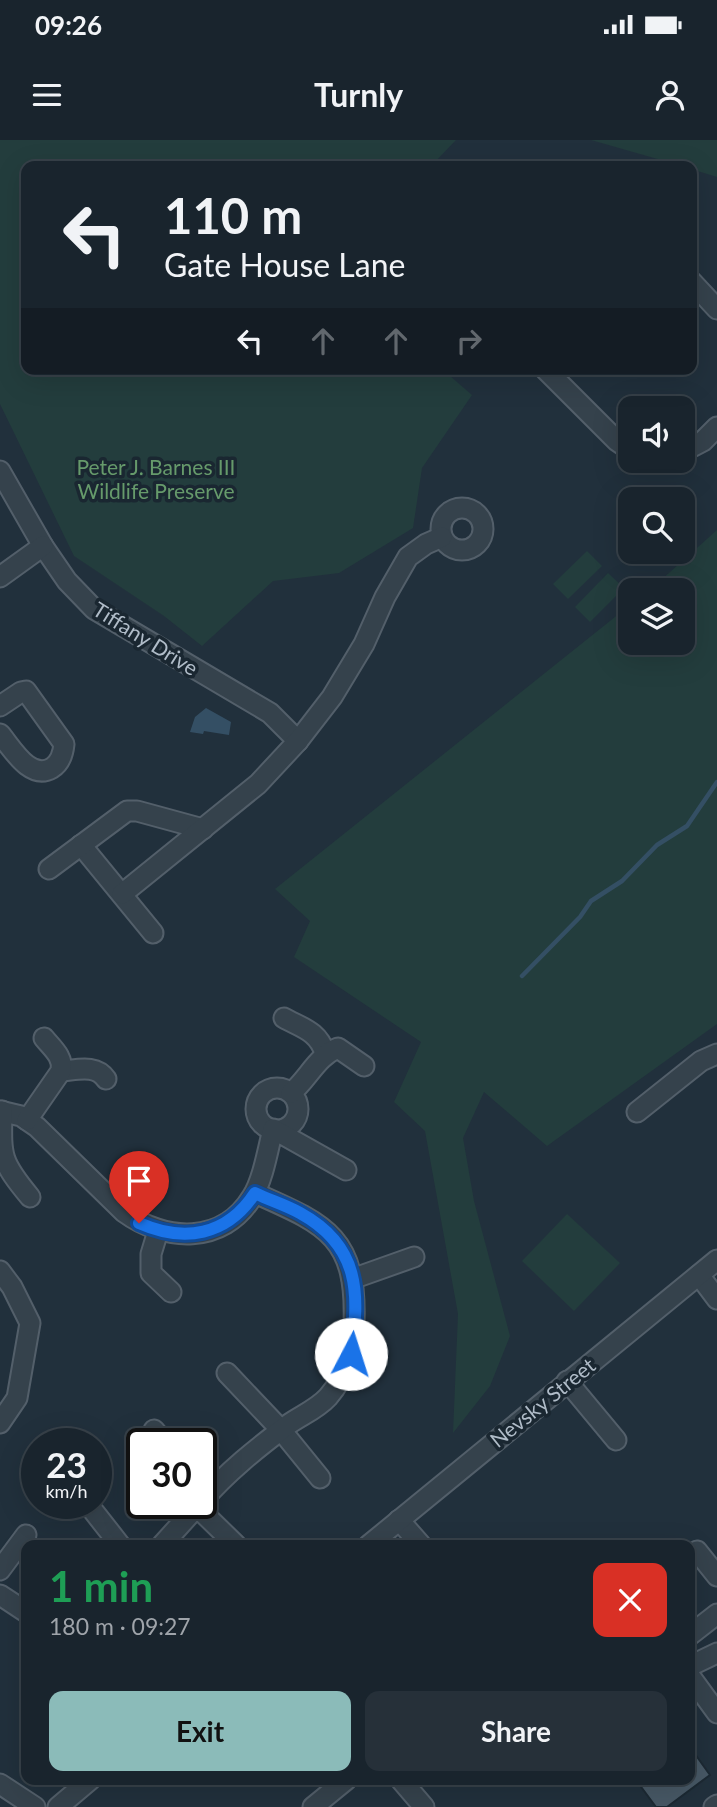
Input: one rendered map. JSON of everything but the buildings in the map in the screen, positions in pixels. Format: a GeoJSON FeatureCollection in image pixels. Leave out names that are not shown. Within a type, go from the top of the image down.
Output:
{"type":"FeatureCollection","features":[{"type":"Feature","properties":{"kind":"street"},"geometry":{"type":"LineString","coordinates":[[697,287],[717,309]]}},
{"type":"Feature","properties":{"kind":"street"},"geometry":{"type":"LineString","coordinates":[[551,375],[618,443]]}},
{"type":"Feature","properties":{"kind":"street"},"geometry":{"type":"LineString","coordinates":[[695,445],[717,427]]}},
{"type":"Feature","properties":{"kind":"street","name":"Tiffany Drive"},"geometry":{"type":"LineString","coordinates":[[0,471],[43,546],[67,581],[94,609],[270,713],[298,741]]}},
{"type":"Feature","properties":{"kind":"street"},"geometry":{"type":"LineString","coordinates":[[122,894],[258,784],[298,741],[332,697],[364,643],[385,597],[408,557],[442,537]]}},
{"type":"Feature","properties":{"kind":"street"},"geometry":{"type":"LineString","coordinates":[[0,578],[43,546]]}},
{"type":"Feature","properties":{"kind":"street"},"geometry":{"type":"LineString","coordinates":[[0,706],[26,691],[64,744],[64,751],[59,762],[50,770],[41,772],[27,767],[0,734]]}},
{"type":"Feature","properties":{"kind":"street"},"geometry":{"type":"LineString","coordinates":[[49,869],[127,811],[137,811],[203,829]]}},
{"type":"Feature","properties":{"kind":"street"},"geometry":{"type":"LineString","coordinates":[[81,845],[153,933]]}},
{"type":"Feature","properties":{"kind":"street"},"geometry":{"type":"LineString","coordinates":[[284,1018],[314,1034],[321,1041],[325,1053]]}},
{"type":"Feature","properties":{"kind":"street"},"geometry":{"type":"LineString","coordinates":[[27,1120],[61,1071],[61,1058],[44,1038]]}},
{"type":"Feature","properties":{"kind":"street"},"geometry":{"type":"LineString","coordinates":[[290,1093],[303,1083],[325,1053],[338,1048],[364,1066]]}},
{"type":"Feature","properties":{"kind":"street"},"geometry":{"type":"LineString","coordinates":[[637,1112],[701,1061],[717,1054]]}},
{"type":"Feature","properties":{"kind":"street"},"geometry":{"type":"LineString","coordinates":[[61,1071],[88,1068],[102,1073],[106,1079]]}},
{"type":"Feature","properties":{"kind":"street"},"geometry":{"type":"LineString","coordinates":[[273,1129],[287,1127],[296,1117],[297,1104],[290,1093],[278,1088],[265,1092],[260,1097],[257,1103],[258,1117],[267,1127],[346,1170]]}},
{"type":"Feature","properties":{"kind":"street"},"geometry":{"type":"LineString","coordinates":[[30,1197],[5,1164],[0,1147],[1,1111],[21,1115],[139,1223],[158,1231],[190,1234],[223,1224],[238,1213],[255,1193],[273,1129]]}},
{"type":"Feature","properties":{"kind":"street"},"geometry":{"type":"LineString","coordinates":[[217,1483],[250,1453],[320,1405],[344,1373],[351,1354],[355,1296],[350,1266],[340,1245],[326,1231],[299,1213],[255,1193]]}},
{"type":"Feature","properties":{"kind":"street"},"geometry":{"type":"LineString","coordinates":[[158,1231],[151,1254],[151,1273],[171,1292]]}},
{"type":"Feature","properties":{"kind":"street"},"geometry":{"type":"LineString","coordinates":[[352,1279],[414,1257]]}},
{"type":"Feature","properties":{"kind":"street","name":"Nevsky Street"},"geometry":{"type":"LineString","coordinates":[[375,1540],[717,1260]]}},
{"type":"Feature","properties":{"kind":"street"},"geometry":{"type":"LineString","coordinates":[[0,1271],[12,1287],[30,1324],[17,1398],[0,1423]]}},
{"type":"Feature","properties":{"kind":"street"},"geometry":{"type":"LineString","coordinates":[[699,1275],[717,1299]]}},
{"type":"Feature","properties":{"kind":"street"},"geometry":{"type":"LineString","coordinates":[[227,1373],[281,1430],[320,1478]]}},
{"type":"Feature","properties":{"kind":"street"},"geometry":{"type":"LineString","coordinates":[[567,1381],[616,1440]]}},
{"type":"Feature","properties":{"kind":"street"},"geometry":{"type":"LineString","coordinates":[[217,1518],[232,1540]]}},
{"type":"Feature","properties":{"kind":"street"},"geometry":{"type":"LineString","coordinates":[[99,1519],[116,1540]]}},
{"type":"Feature","properties":{"kind":"street"},"geometry":{"type":"LineString","coordinates":[[166,1540],[184,1519]]}},
{"type":"Feature","properties":{"kind":"street"},"geometry":{"type":"LineString","coordinates":[[400,1520],[417,1540]]}},
{"type":"Feature","properties":{"kind":"street"},"geometry":{"type":"LineString","coordinates":[[22,1540],[26,1535]]}},
{"type":"Feature","properties":{"kind":"street"},"geometry":{"type":"LineString","coordinates":[[0,1570],[21,1542]]}},
{"type":"Feature","properties":{"kind":"street"},"geometry":{"type":"LineString","coordinates":[[697,1551],[717,1576]]}},
{"type":"Feature","properties":{"kind":"street"},"geometry":{"type":"LineString","coordinates":[[0,1595],[21,1609]]}},
{"type":"Feature","properties":{"kind":"street"},"geometry":{"type":"LineString","coordinates":[[695,1631],[717,1614]]}},
{"type":"Feature","properties":{"kind":"street"},"geometry":{"type":"LineString","coordinates":[[695,1664],[717,1653]]}},
{"type":"Feature","properties":{"kind":"street"},"geometry":{"type":"LineString","coordinates":[[695,1683],[717,1713]]}},
{"type":"Feature","properties":{"kind":"street"},"geometry":{"type":"LineString","coordinates":[[0,1784],[35,1807]]}},
{"type":"Feature","properties":{"kind":"street"},"geometry":{"type":"LineString","coordinates":[[58,1807],[84,1785]]}},
{"type":"Feature","properties":{"kind":"street"},"geometry":{"type":"LineString","coordinates":[[313,1807],[340,1785]]}},
{"type":"Feature","properties":{"kind":"street"},"geometry":{"type":"LineString","coordinates":[[405,1785],[424,1807]]}},
{"type":"Feature","properties":{"kind":"green space","name":"Peter J. Barnes III Wildlife Preserve"},"geometry":{"type":"Polygon","coordinates":[[[0,140],[456,140],[436,161],[21,161],[21,375],[449,375],[472,395],[422,468],[413,528],[339,573],[273,581],[202,646],[164,616],[74,556],[0,404],[0,140]]]}},
{"type":"Feature","properties":{"kind":"green space"},"geometry":{"type":"Polygon","coordinates":[[[591,140],[717,140],[717,177],[697,171],[697,161],[664,161],[591,140]]]}},
{"type":"Feature","properties":{"kind":"green space"},"geometry":{"type":"Polygon","coordinates":[[[717,530],[717,1024],[547,1146],[484,1092],[463,1138],[474,1201],[510,1336],[490,1386],[453,1433],[458,1314],[425,1131],[394,1102],[421,1042],[294,957],[310,921],[275,889],[618,615],[618,655],[695,655],[695,578],[663,578],[679,564],[695,564],[695,550],[717,530]]]}},
{"type":"Feature","properties":{"kind":"green space"},"geometry":{"type":"Polygon","coordinates":[[[587,551],[602,566],[568,599],[553,584],[587,551]]]}},
{"type":"Feature","properties":{"kind":"green space"},"geometry":{"type":"Polygon","coordinates":[[[608,573],[618,582],[618,594],[590,622],[575,607],[608,573]]]}},
{"type":"Feature","properties":{"kind":"green space"},"geometry":{"type":"Polygon","coordinates":[[[567,1214],[620,1263],[574,1311],[522,1261],[567,1214]]]}},
{"type":"Feature","properties":{"kind":"water"},"geometry":{"type":"Polygon","coordinates":[[[206,708],[231,722],[229,735],[190,732],[195,717],[206,708]]]}},
{"type":"Feature","properties":{"kind":"waterway"},"geometry":{"type":"LineString","coordinates":[[522,976],[580,917],[591,901],[622,881],[657,845],[687,826],[717,782]]}},
{"type":"Feature","properties":{"kind":"route"},"geometry":{"type":"LineString","coordinates":[[139,1223],[173,1234],[207,1231],[238,1213],[255,1193],[299,1213],[326,1231],[340,1245],[350,1266],[355,1296],[351,1354]]}}]}
